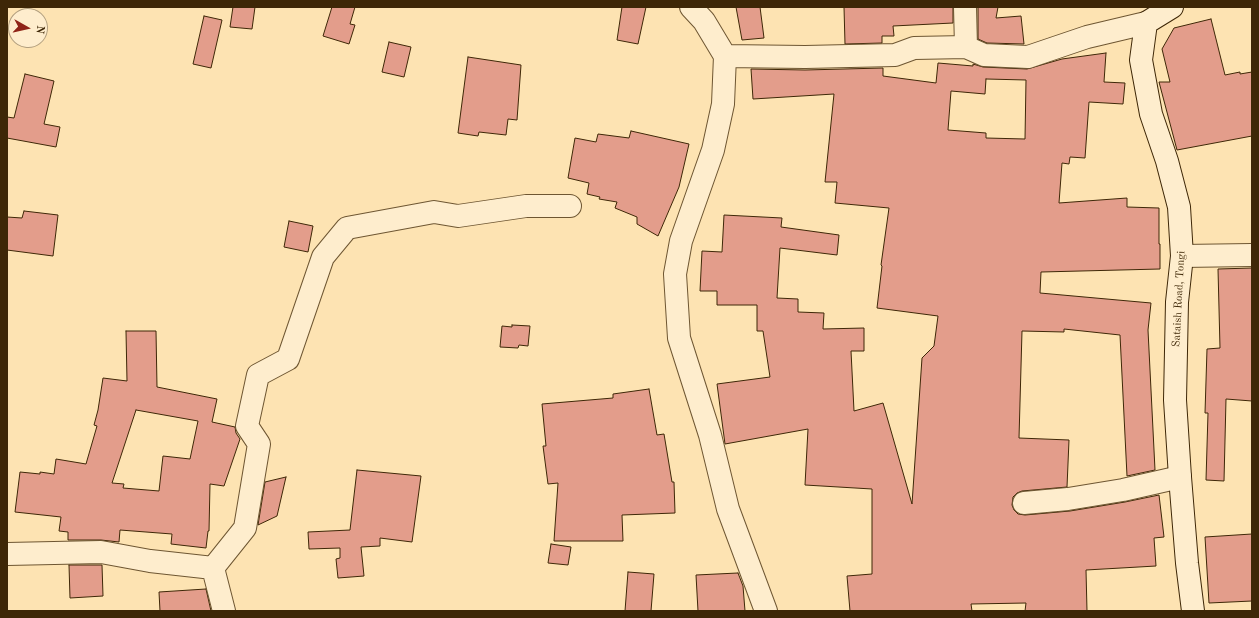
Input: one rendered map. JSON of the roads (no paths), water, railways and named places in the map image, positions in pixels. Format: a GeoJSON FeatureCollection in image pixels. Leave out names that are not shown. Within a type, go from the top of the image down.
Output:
{"type":"FeatureCollection","features":[{"type":"Feature","properties":{"kind":"street"},"geometry":{"type":"LineString","coordinates":[[692,7],[704,21],[725,56],[723,104],[713,150],[681,241],[675,274],[679,338],[710,435],[728,509],[766,611]]}},
{"type":"Feature","properties":{"kind":"street"},"geometry":{"type":"LineString","coordinates":[[965,7],[966,47]]}},
{"type":"Feature","properties":{"kind":"street"},"geometry":{"type":"LineString","coordinates":[[725,56],[805,58],[895,55],[914,48],[966,47],[984,55],[1028,57],[1087,37],[1146,23],[1172,7]]}},
{"type":"Feature","properties":{"kind":"street","name":"Sataish Road, Tongi"},"geometry":{"type":"LineString","coordinates":[[1146,23],[1141,60],[1151,114],[1167,161],[1179,207],[1182,256],[1177,310],[1175,400],[1187,563],[1193,611]]}},
{"type":"Feature","properties":{"kind":"street"},"geometry":{"type":"LineString","coordinates":[[213,568],[245,528],[259,444],[247,426],[258,375],[288,359],[322,257],[347,228],[434,212],[458,216],[526,206],[570,206]]}},
{"type":"Feature","properties":{"kind":"street"},"geometry":{"type":"LineString","coordinates":[[1182,256],[1252,255]]}},
{"type":"Feature","properties":{"kind":"street"},"geometry":{"type":"LineString","coordinates":[[1024,502],[1068,499],[1123,490],[1180,477]]}},
{"type":"Feature","properties":{"kind":"street"},"geometry":{"type":"LineString","coordinates":[[7,554],[101,552],[213,568]]}},
{"type":"Feature","properties":{"kind":"street"},"geometry":{"type":"LineString","coordinates":[[213,568],[224,611]]}}]}
